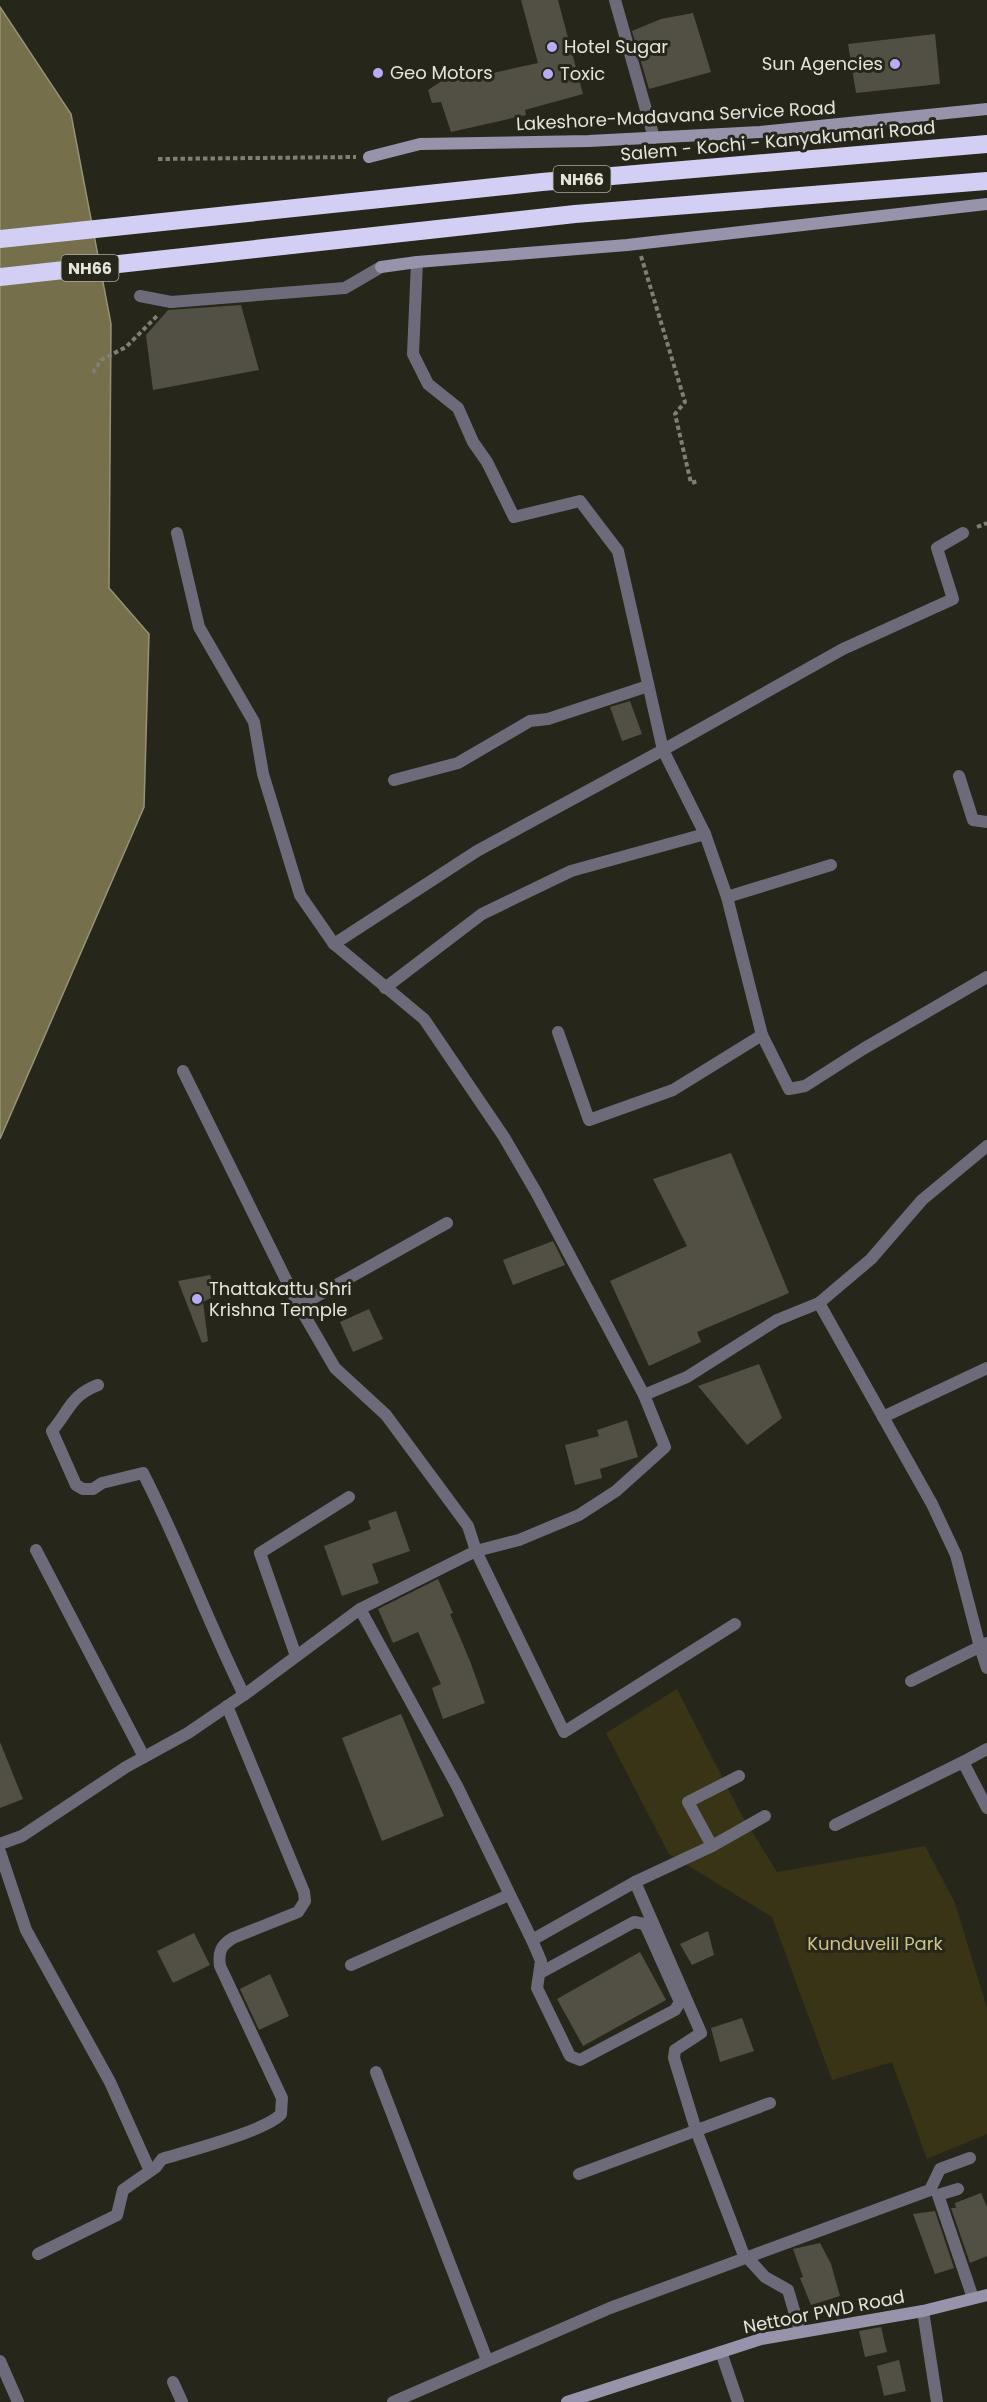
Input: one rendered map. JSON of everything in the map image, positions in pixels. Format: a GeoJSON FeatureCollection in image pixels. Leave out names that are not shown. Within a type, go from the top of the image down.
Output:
{"type":"FeatureCollection","features":[{"type":"Feature","properties":{"kind":"highway","name":"Salem - Kochi - Kanyakumari Road"},"geometry":{"type":"LineString","coordinates":[[0,239],[542,182],[987,144]]}},
{"type":"Feature","properties":{"kind":"highway","name":"NH66"},"geometry":{"type":"LineString","coordinates":[[0,277],[181,259],[575,214],[987,181]]}},
{"type":"Feature","properties":{"kind":"street"},"geometry":{"type":"LineString","coordinates":[[615,0],[654,138]]}},
{"type":"Feature","properties":{"kind":"street","name":"Lakeshore-Madavana Service Road"},"geometry":{"type":"LineString","coordinates":[[369,157],[420,144],[654,138],[760,132],[987,110]]}},
{"type":"Feature","properties":{"kind":"street"},"geometry":{"type":"LineString","coordinates":[[140,296],[171,302],[345,288],[381,267],[417,262],[638,244],[987,204]]}},
{"type":"Feature","properties":{"kind":"street"},"geometry":{"type":"LineString","coordinates":[[417,262],[412,354],[428,384],[458,408],[473,442],[487,462],[514,517],[580,501],[618,551],[663,750],[705,834],[727,897],[762,1035],[789,1089],[805,1086],[863,1049],[987,977]]}},
{"type":"Feature","properties":{"kind":"street"},"geometry":{"type":"LineString","coordinates":[[0,1844],[22,1836],[144,1757],[188,1733],[244,1695],[360,1609],[476,1551],[519,1540],[579,1515],[616,1491],[665,1447],[644,1395],[537,1192],[504,1137],[424,1019],[334,944],[300,895],[263,774],[254,722],[200,627],[177,533]]}},
{"type":"Feature","properties":{"kind":"street"},"geometry":{"type":"LineString","coordinates":[[334,944],[477,851],[843,649],[953,599],[937,548],[963,533]]}},
{"type":"Feature","properties":{"kind":"street"},"geometry":{"type":"LineString","coordinates":[[394,780],[458,763],[530,721],[548,719],[648,686]]}},
{"type":"Feature","properties":{"kind":"street"},"geometry":{"type":"LineString","coordinates":[[959,776],[973,820],[987,822]]}},
{"type":"Feature","properties":{"kind":"street"},"geometry":{"type":"LineString","coordinates":[[385,988],[482,914],[571,871],[705,834]]}},
{"type":"Feature","properties":{"kind":"street"},"geometry":{"type":"LineString","coordinates":[[727,897],[831,865]]}},
{"type":"Feature","properties":{"kind":"street"},"geometry":{"type":"LineString","coordinates":[[558,1032],[589,1120],[673,1090],[762,1035]]}},
{"type":"Feature","properties":{"kind":"street"},"geometry":{"type":"LineString","coordinates":[[183,1071],[299,1306],[335,1368],[386,1415],[468,1526],[476,1551],[564,1732],[735,1624]]}},
{"type":"Feature","properties":{"kind":"street"},"geometry":{"type":"LineString","coordinates":[[644,1395],[687,1377],[777,1320],[819,1303],[871,1259],[922,1200],[987,1146]]}},
{"type":"Feature","properties":{"kind":"street"},"geometry":{"type":"LineString","coordinates":[[299,1306],[447,1223]]}},
{"type":"Feature","properties":{"kind":"street"},"geometry":{"type":"LineString","coordinates":[[819,1303],[932,1504],[956,1555],[983,1645],[987,1668]]}},
{"type":"Feature","properties":{"kind":"street"},"geometry":{"type":"LineString","coordinates":[[883,1417],[987,1368]]}},
{"type":"Feature","properties":{"kind":"street"},"geometry":{"type":"LineString","coordinates":[[98,1385],[86,1390],[73,1400],[52,1431],[76,1485],[83,1489],[93,1489],[102,1483],[143,1473],[164,1512],[218,1642],[244,1695]]}},
{"type":"Feature","properties":{"kind":"street"},"geometry":{"type":"LineString","coordinates":[[296,1656],[260,1553],[349,1497]]}},
{"type":"Feature","properties":{"kind":"street"},"geometry":{"type":"LineString","coordinates":[[36,1550],[144,1757]]}},
{"type":"Feature","properties":{"kind":"street"},"geometry":{"type":"LineString","coordinates":[[360,1609],[457,1786],[532,1940],[541,1961],[537,1988],[570,2056],[580,2060],[675,2010],[680,2002],[645,1924],[634,1922],[540,1973]]}},
{"type":"Feature","properties":{"kind":"street"},"geometry":{"type":"LineString","coordinates":[[911,1681],[983,1645]]}},
{"type":"Feature","properties":{"kind":"street"},"geometry":{"type":"LineString","coordinates":[[38,2254],[117,2215],[123,2190],[150,2171],[162,2159],[258,2128],[276,2121],[281,2114],[282,2098],[220,1966],[218,1956],[225,1942],[298,1912],[305,1901],[304,1892],[227,1706]]}},
{"type":"Feature","properties":{"kind":"street"},"geometry":{"type":"LineString","coordinates":[[835,1825],[987,1749]]}},
{"type":"Feature","properties":{"kind":"street"},"geometry":{"type":"LineString","coordinates":[[963,1762],[987,1808]]}},
{"type":"Feature","properties":{"kind":"street"},"geometry":{"type":"LineString","coordinates":[[712,1846],[688,1802],[739,1776]]}},
{"type":"Feature","properties":{"kind":"street"},"geometry":{"type":"LineString","coordinates":[[532,1940],[635,1882],[712,1846],[765,1816]]}},
{"type":"Feature","properties":{"kind":"street"},"geometry":{"type":"LineString","coordinates":[[0,1852],[26,1930],[110,2082],[150,2171]]}},
{"type":"Feature","properties":{"kind":"street"},"geometry":{"type":"LineString","coordinates":[[635,1882],[701,2033],[675,2050],[674,2058],[696,2130],[746,2257],[765,2277],[788,2290],[800,2331]]}},
{"type":"Feature","properties":{"kind":"street"},"geometry":{"type":"LineString","coordinates":[[351,1965],[509,1895]]}},
{"type":"Feature","properties":{"kind":"street"},"geometry":{"type":"LineString","coordinates":[[376,2072],[487,2360]]}},
{"type":"Feature","properties":{"kind":"street"},"geometry":{"type":"LineString","coordinates":[[579,2174],[770,2103]]}},
{"type":"Feature","properties":{"kind":"street"},"geometry":{"type":"LineString","coordinates":[[393,2402],[610,2308],[930,2190],[940,2169],[970,2158]]}},
{"type":"Feature","properties":{"kind":"street"},"geometry":{"type":"LineString","coordinates":[[958,2189],[938,2195],[973,2298]]}},
{"type":"Feature","properties":{"kind":"street","name":"Nettoor PWD Road"},"geometry":{"type":"LineString","coordinates":[[567,2402],[761,2339],[923,2311],[987,2295]]}},
{"type":"Feature","properties":{"kind":"street"},"geometry":{"type":"LineString","coordinates":[[923,2311],[937,2402]]}},
{"type":"Feature","properties":{"kind":"street"},"geometry":{"type":"LineString","coordinates":[[721,2352],[738,2402]]}},
{"type":"Feature","properties":{"kind":"street"},"geometry":{"type":"LineString","coordinates":[[0,2361],[18,2402]]}},
{"type":"Feature","properties":{"kind":"street"},"geometry":{"type":"LineString","coordinates":[[173,2382],[182,2402]]}},
{"type":"Feature","properties":{"kind":"path"},"geometry":{"type":"LineString","coordinates":[[158,159],[369,157]]}},
{"type":"Feature","properties":{"kind":"path"},"geometry":{"type":"LineString","coordinates":[[638,244],[685,402],[675,414],[691,483],[698,481]]}},
{"type":"Feature","properties":{"kind":"path"},"geometry":{"type":"LineString","coordinates":[[93,373],[100,360],[126,347],[171,302]]}},
{"type":"Feature","properties":{"kind":"green space","name":"Kunduvelil Park"},"geometry":{"type":"Polygon","coordinates":[[[677,1689],[740,1812],[777,1872],[925,1846],[955,1903],[987,2008],[987,2134],[927,2159],[892,2062],[832,2080],[772,1917],[669,1854],[606,1733],[677,1689]]]}},
{"type":"Feature","properties":{"kind":"shaded area"},"geometry":{"type":"Polygon","coordinates":[[[0,7],[71,114],[111,324],[109,588],[149,634],[144,807],[0,1139],[0,7]]]}},
{"type":"Feature","properties":{"kind":"building"},"geometry":{"type":"Polygon","coordinates":[[[521,0],[558,0],[583,94],[525,110],[526,115],[451,132],[441,102],[432,103],[428,90],[457,71],[461,80],[538,63],[521,0]]]}},
{"type":"Feature","properties":{"kind":"building"},"geometry":{"type":"Polygon","coordinates":[[[693,13],[711,72],[649,89],[632,31],[661,19],[693,13]]]}},
{"type":"Feature","properties":{"kind":"building","name":"Sun Agencies"},"geometry":{"type":"Polygon","coordinates":[[[935,34],[940,84],[856,93],[848,44],[935,34]]]}},
{"type":"Feature","properties":{"kind":"building"},"geometry":{"type":"Polygon","coordinates":[[[241,305],[259,370],[153,390],[146,335],[168,310],[241,305]]]}},
{"type":"Feature","properties":{"kind":"building"},"geometry":{"type":"Polygon","coordinates":[[[630,701],[642,734],[622,741],[610,707],[630,701]]]}},
{"type":"Feature","properties":{"kind":"building"},"geometry":{"type":"Polygon","coordinates":[[[731,1153],[789,1293],[697,1332],[701,1342],[649,1366],[610,1281],[687,1246],[653,1179],[731,1153]]]}},
{"type":"Feature","properties":{"kind":"building"},"geometry":{"type":"Polygon","coordinates":[[[553,1241],[565,1265],[513,1285],[503,1260],[553,1241]]]}},
{"type":"Feature","properties":{"kind":"building","name":"Thattakattu Shri Krishna Temple"},"geometry":{"type":"Polygon","coordinates":[[[210,1275],[217,1295],[203,1302],[208,1341],[202,1343],[178,1281],[210,1275]]]}},
{"type":"Feature","properties":{"kind":"building"},"geometry":{"type":"Polygon","coordinates":[[[369,1309],[383,1339],[353,1352],[340,1322],[369,1309]]]}},
{"type":"Feature","properties":{"kind":"building"},"geometry":{"type":"Polygon","coordinates":[[[759,1364],[782,1418],[747,1445],[698,1386],[759,1364]]]}},
{"type":"Feature","properties":{"kind":"building"},"geometry":{"type":"Polygon","coordinates":[[[627,1420],[638,1457],[600,1469],[602,1478],[575,1485],[565,1445],[599,1436],[597,1430],[627,1420]]]}},
{"type":"Feature","properties":{"kind":"building"},"geometry":{"type":"Polygon","coordinates":[[[396,1511],[410,1551],[372,1564],[379,1583],[342,1596],[324,1546],[371,1529],[368,1521],[396,1511]]]}},
{"type":"Feature","properties":{"kind":"building"},"geometry":{"type":"Polygon","coordinates":[[[438,1579],[453,1613],[450,1614],[485,1703],[443,1719],[432,1688],[441,1684],[418,1632],[393,1643],[378,1609],[438,1579]]]}},
{"type":"Feature","properties":{"kind":"building"},"geometry":{"type":"Polygon","coordinates":[[[401,1714],[444,1816],[382,1841],[342,1738],[401,1714]]]}},
{"type":"Feature","properties":{"kind":"building"},"geometry":{"type":"Polygon","coordinates":[[[0,1742],[23,1799],[0,1808],[0,1742]]]}},
{"type":"Feature","properties":{"kind":"building"},"geometry":{"type":"Polygon","coordinates":[[[708,1931],[714,1955],[692,1965],[680,1944],[708,1931]]]}},
{"type":"Feature","properties":{"kind":"building"},"geometry":{"type":"Polygon","coordinates":[[[194,1933],[210,1965],[173,1983],[157,1951],[194,1933]]]}},
{"type":"Feature","properties":{"kind":"building"},"geometry":{"type":"Polygon","coordinates":[[[640,1952],[666,2000],[583,2046],[557,1999],[640,1952]]]}},
{"type":"Feature","properties":{"kind":"building"},"geometry":{"type":"Polygon","coordinates":[[[270,1974],[289,2016],[259,2030],[240,1989],[270,1974]]]}},
{"type":"Feature","properties":{"kind":"building"},"geometry":{"type":"Polygon","coordinates":[[[742,2018],[754,2051],[720,2062],[711,2028],[742,2018]]]}},
{"type":"Feature","properties":{"kind":"building"},"geometry":{"type":"Polygon","coordinates":[[[981,2193],[987,2207],[987,2256],[970,2263],[951,2208],[956,2208],[955,2203],[981,2193]]]}},
{"type":"Feature","properties":{"kind":"building"},"geometry":{"type":"Polygon","coordinates":[[[935,2211],[954,2268],[935,2274],[913,2214],[935,2211]]]}},
{"type":"Feature","properties":{"kind":"building"},"geometry":{"type":"Polygon","coordinates":[[[820,2243],[831,2264],[840,2296],[811,2305],[800,2278],[803,2277],[793,2249],[820,2243]]]}},
{"type":"Feature","properties":{"kind":"building"},"geometry":{"type":"Polygon","coordinates":[[[881,2327],[887,2352],[865,2357],[859,2331],[881,2327]]]}},
{"type":"Feature","properties":{"kind":"building"},"geometry":{"type":"Polygon","coordinates":[[[899,2360],[906,2391],[884,2396],[877,2366],[899,2360]]]}},
{"type":"Feature","properties":{"kind":"place","name":"Hotel Sugar"},"geometry":{"type":"Point","coordinates":[552,47]}},
{"type":"Feature","properties":{"kind":"place","name":"Sun Agencies"},"geometry":{"type":"Point","coordinates":[895,64]}},
{"type":"Feature","properties":{"kind":"place","name":"Geo Motors"},"geometry":{"type":"Point","coordinates":[378,73]}},
{"type":"Feature","properties":{"kind":"place","name":"Toxic"},"geometry":{"type":"Point","coordinates":[548,74]}},
{"type":"Feature","properties":{"kind":"place","name":"Thattakattu Shri Krishna Temple"},"geometry":{"type":"Point","coordinates":[197,1299]}}]}
